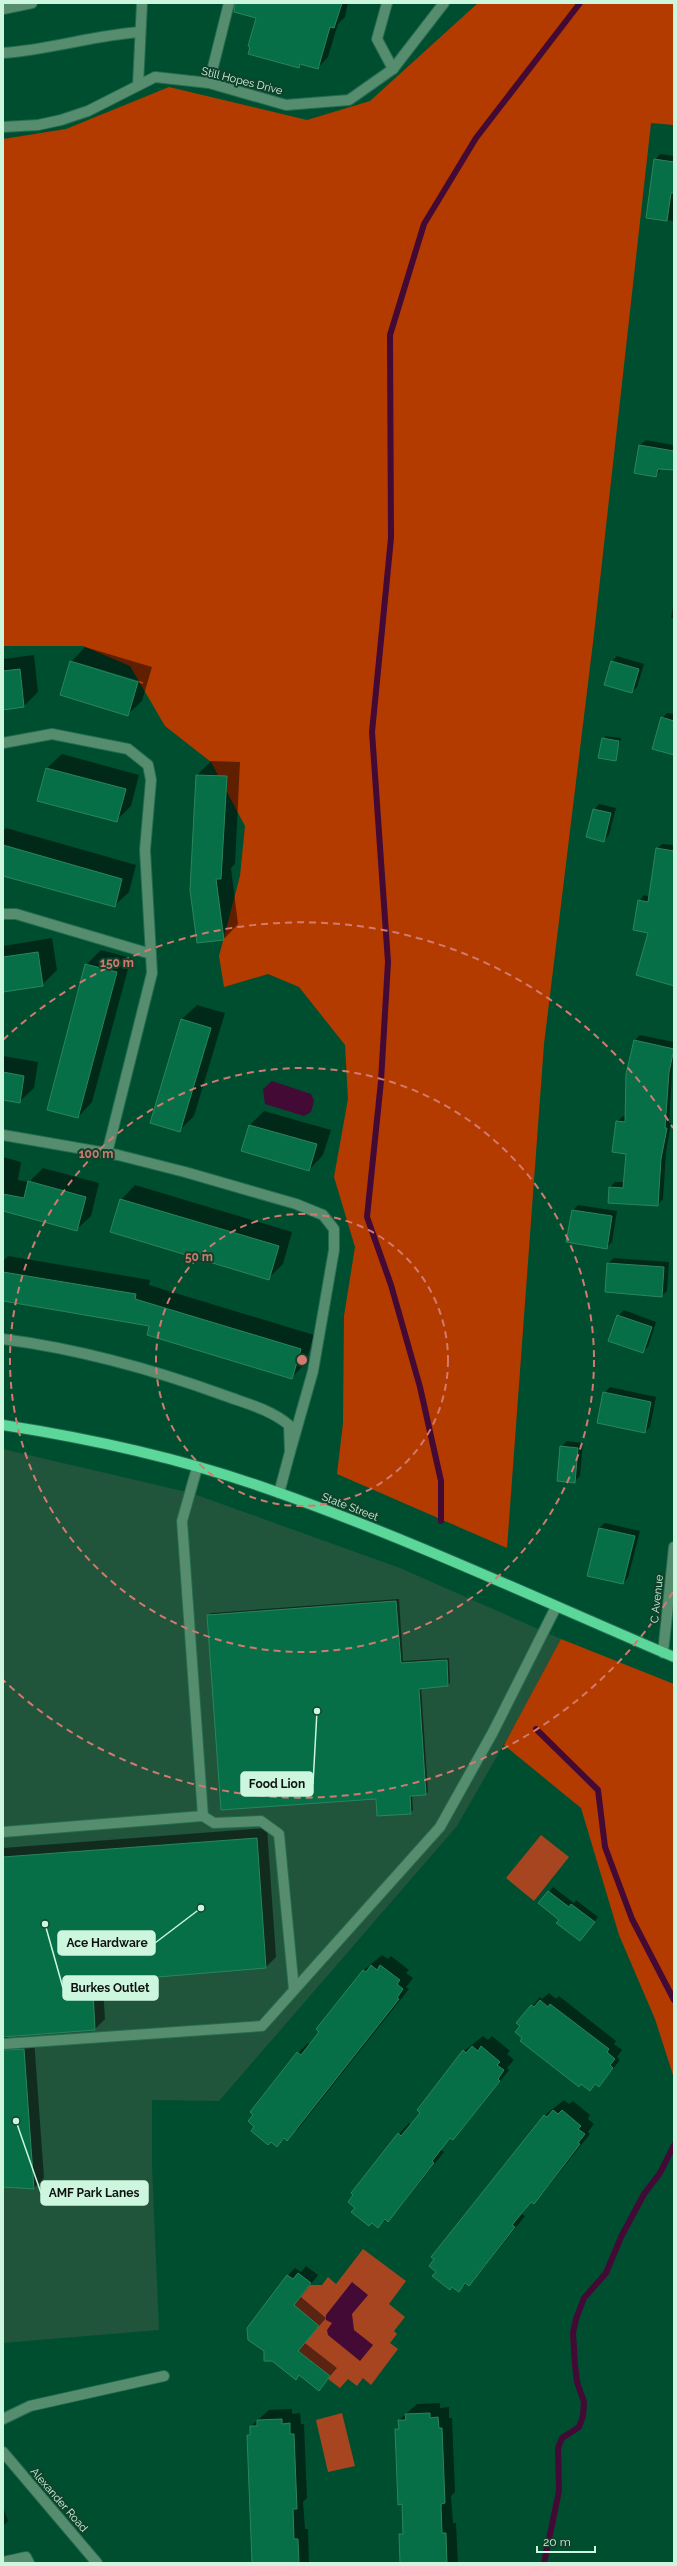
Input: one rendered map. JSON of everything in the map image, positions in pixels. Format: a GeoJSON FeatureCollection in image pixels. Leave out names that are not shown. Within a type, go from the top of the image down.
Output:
{"type":"FeatureCollection","features":[{"type":"Feature","properties":{"kind":"main road","name":"State Street"},"geometry":{"type":"LineString","coordinates":[[3,1425],[122,1447],[279,1493],[379,1530],[674,1657]]}},
{"type":"Feature","properties":{"kind":"street"},"geometry":{"type":"LineString","coordinates":[[3,9],[32,3]]}},
{"type":"Feature","properties":{"kind":"street"},"geometry":{"type":"LineString","coordinates":[[138,86],[142,3]]}},
{"type":"Feature","properties":{"kind":"street"},"geometry":{"type":"LineString","coordinates":[[208,83],[229,3]]}},
{"type":"Feature","properties":{"kind":"street"},"geometry":{"type":"LineString","coordinates":[[387,3],[377,39],[393,69]]}},
{"type":"Feature","properties":{"kind":"street","name":"Still Hopes Drive"},"geometry":{"type":"LineString","coordinates":[[3,127],[38,125],[61,120],[88,111],[155,77],[208,83],[286,105],[349,100],[393,69],[444,3]]}},
{"type":"Feature","properties":{"kind":"street"},"geometry":{"type":"LineString","coordinates":[[3,53],[34,51],[110,34],[140,32]]}},
{"type":"Feature","properties":{"kind":"street"},"geometry":{"type":"LineString","coordinates":[[3,743],[52,734],[128,749],[148,765],[151,780],[145,850],[152,973],[107,1153]]}},
{"type":"Feature","properties":{"kind":"street"},"geometry":{"type":"LineString","coordinates":[[3,914],[16,914],[151,954]]}},
{"type":"Feature","properties":{"kind":"street"},"geometry":{"type":"LineString","coordinates":[[3,1135],[107,1153],[185,1172],[296,1204],[323,1215],[334,1229],[334,1250],[313,1371],[279,1493]]}},
{"type":"Feature","properties":{"kind":"street"},"geometry":{"type":"LineString","coordinates":[[3,1339],[114,1362],[189,1383],[276,1414],[289,1425],[290,1452]]}},
{"type":"Feature","properties":{"kind":"street"},"geometry":{"type":"LineString","coordinates":[[197,1468],[182,1521],[203,1816]]}},
{"type":"Feature","properties":{"kind":"street","name":"C Avenue"},"geometry":{"type":"LineString","coordinates":[[664,1653],[674,1547]]}},
{"type":"Feature","properties":{"kind":"street"},"geometry":{"type":"LineString","coordinates":[[3,2044],[262,2026],[440,1827],[493,1732],[556,1607]]}},
{"type":"Feature","properties":{"kind":"street"},"geometry":{"type":"LineString","coordinates":[[3,1832],[203,1816],[214,1823],[261,1821],[279,1834],[294,1990]]}},
{"type":"Feature","properties":{"kind":"street"},"geometry":{"type":"LineString","coordinates":[[3,2419],[30,2406],[164,2376]]}},
{"type":"Feature","properties":{"kind":"street","name":"Alexander Road"},"geometry":{"type":"LineString","coordinates":[[3,2452],[97,2563]]}},
{"type":"Feature","properties":{"kind":"street"},"geometry":{"type":"LineString","coordinates":[[3,2562],[26,2557],[29,2563]]}},
{"type":"Feature","properties":{"kind":"shaded area"},"geometry":{"type":"Polygon","coordinates":[[[478,3],[674,3],[674,125],[651,123],[594,634],[544,1044],[507,1548],[337,1474],[343,1423],[344,1316],[355,1247],[334,1177],[348,1099],[345,1045],[299,987],[268,974],[224,987],[219,956],[240,876],[245,826],[211,762],[165,726],[130,666],[83,646],[3,646],[3,139],[66,129],[169,87],[307,120],[370,101],[478,3]]]}},
{"type":"Feature","properties":{"kind":"shaded area"},"geometry":{"type":"Polygon","coordinates":[[[272,1081],[311,1094],[314,1101],[311,1112],[304,1116],[265,1104],[263,1089],[272,1081]]]}},
{"type":"Feature","properties":{"kind":"shaded area"},"geometry":{"type":"Polygon","coordinates":[[[3,1449],[191,1493],[400,1568],[561,1639],[524,1709],[457,1826],[219,2101],[152,2100],[152,2166],[159,2330],[3,2343],[3,1449]]]}},
{"type":"Feature","properties":{"kind":"shaded area"},"geometry":{"type":"Polygon","coordinates":[[[561,1639],[674,1684],[674,2078],[655,2019],[619,1935],[581,1808],[504,1745],[561,1639]]]}},
{"type":"Feature","properties":{"kind":"shaded area"},"geometry":{"type":"Polygon","coordinates":[[[541,1835],[569,1857],[534,1901],[506,1878],[541,1835]]]}},
{"type":"Feature","properties":{"kind":"shaded area"},"geometry":{"type":"Polygon","coordinates":[[[363,2249],[406,2281],[389,2304],[405,2317],[394,2331],[397,2334],[390,2343],[398,2349],[371,2385],[363,2378],[357,2386],[348,2379],[340,2388],[328,2379],[330,2376],[277,2335],[290,2310],[309,2285],[322,2285],[328,2277],[336,2284],[363,2249]]]}},
{"type":"Feature","properties":{"kind":"shaded area"},"geometry":{"type":"Polygon","coordinates":[[[352,2282],[368,2295],[352,2314],[354,2330],[373,2345],[360,2361],[328,2335],[327,2330],[332,2323],[326,2320],[326,2315],[352,2282]]]}},
{"type":"Feature","properties":{"kind":"shaded area"},"geometry":{"type":"Polygon","coordinates":[[[342,2413],[355,2466],[328,2472],[316,2420],[342,2413]]]}},
{"type":"Feature","properties":{"kind":"building"},"geometry":{"type":"Polygon","coordinates":[[[235,3],[342,3],[334,28],[330,27],[318,69],[300,64],[299,68],[248,54],[250,47],[248,46],[256,18],[234,12],[235,3]]]}},
{"type":"Feature","properties":{"kind":"building"},"geometry":{"type":"Polygon","coordinates":[[[654,159],[674,162],[674,193],[671,193],[667,221],[646,218],[654,159]]]}},
{"type":"Feature","properties":{"kind":"building"},"geometry":{"type":"Polygon","coordinates":[[[639,445],[674,451],[674,470],[658,469],[656,477],[634,473],[639,445]]]}},
{"type":"Feature","properties":{"kind":"building"},"geometry":{"type":"Polygon","coordinates":[[[70,661],[138,682],[128,716],[60,695],[70,661]]]}},
{"type":"Feature","properties":{"kind":"building"},"geometry":{"type":"Polygon","coordinates":[[[611,661],[639,669],[632,693],[604,685],[611,661]]]}},
{"type":"Feature","properties":{"kind":"building"},"geometry":{"type":"Polygon","coordinates":[[[20,669],[24,707],[3,710],[3,671],[20,669]]]}},
{"type":"Feature","properties":{"kind":"building"},"geometry":{"type":"Polygon","coordinates":[[[661,717],[674,721],[674,755],[652,749],[661,717]]]}},
{"type":"Feature","properties":{"kind":"building"},"geometry":{"type":"Polygon","coordinates":[[[602,738],[619,741],[616,761],[598,758],[602,738]]]}},
{"type":"Feature","properties":{"kind":"building"},"geometry":{"type":"Polygon","coordinates":[[[46,768],[126,789],[117,822],[37,801],[46,768]]]}},
{"type":"Feature","properties":{"kind":"building"},"geometry":{"type":"Polygon","coordinates":[[[196,775],[227,776],[221,879],[216,879],[224,940],[197,943],[190,890],[196,775]]]}},
{"type":"Feature","properties":{"kind":"building"},"geometry":{"type":"Polygon","coordinates":[[[593,809],[611,813],[604,842],[586,837],[593,809]]]}},
{"type":"Feature","properties":{"kind":"building"},"geometry":{"type":"Polygon","coordinates":[[[3,845],[122,879],[115,907],[3,876],[3,845]]]}},
{"type":"Feature","properties":{"kind":"building"},"geometry":{"type":"Polygon","coordinates":[[[656,848],[674,851],[674,986],[636,975],[648,933],[633,930],[638,900],[648,902],[656,848]]]}},
{"type":"Feature","properties":{"kind":"building"},"geometry":{"type":"Polygon","coordinates":[[[38,952],[43,986],[3,992],[3,957],[38,952]]]}},
{"type":"Feature","properties":{"kind":"building"},"geometry":{"type":"Polygon","coordinates":[[[85,964],[117,972],[78,1118],[47,1110],[85,964]]]}},
{"type":"Feature","properties":{"kind":"building"},"geometry":{"type":"Polygon","coordinates":[[[181,1019],[211,1028],[180,1132],[150,1123],[181,1019]]]}},
{"type":"Feature","properties":{"kind":"building"},"geometry":{"type":"Polygon","coordinates":[[[634,1040],[674,1049],[669,1072],[665,1128],[667,1128],[661,1159],[658,1206],[608,1203],[609,1187],[623,1188],[626,1154],[612,1152],[616,1121],[625,1122],[626,1074],[634,1040]]]}},
{"type":"Feature","properties":{"kind":"building"},"geometry":{"type":"Polygon","coordinates":[[[3,1072],[24,1076],[20,1103],[3,1100],[3,1072]]]}},
{"type":"Feature","properties":{"kind":"building"},"geometry":{"type":"Polygon","coordinates":[[[249,1125],[317,1144],[309,1171],[241,1151],[249,1125]]]}},
{"type":"Feature","properties":{"kind":"building"},"geometry":{"type":"Polygon","coordinates":[[[28,1181],[86,1197],[77,1231],[3,1211],[3,1194],[24,1198],[28,1181]]]}},
{"type":"Feature","properties":{"kind":"building"},"geometry":{"type":"Polygon","coordinates":[[[120,1199],[279,1246],[269,1280],[110,1232],[120,1199]]]}},
{"type":"Feature","properties":{"kind":"building"},"geometry":{"type":"Polygon","coordinates":[[[572,1210],[612,1216],[607,1249],[566,1242],[572,1210]]]}},
{"type":"Feature","properties":{"kind":"building"},"geometry":{"type":"Polygon","coordinates":[[[607,1263],[664,1267],[662,1297],[605,1292],[607,1263]]]}},
{"type":"Feature","properties":{"kind":"building"},"geometry":{"type":"Polygon","coordinates":[[[3,1272],[136,1294],[135,1299],[301,1349],[292,1379],[147,1335],[149,1326],[3,1301],[3,1272]]]}},
{"type":"Feature","properties":{"kind":"building"},"geometry":{"type":"Polygon","coordinates":[[[617,1315],[652,1327],[643,1353],[608,1341],[617,1315]]]}},
{"type":"Feature","properties":{"kind":"building"},"geometry":{"type":"Polygon","coordinates":[[[603,1392],[651,1402],[645,1433],[597,1423],[603,1392]]]}},
{"type":"Feature","properties":{"kind":"building"},"geometry":{"type":"Polygon","coordinates":[[[560,1446],[578,1448],[575,1483],[557,1481],[560,1446]]]}},
{"type":"Feature","properties":{"kind":"building"},"geometry":{"type":"Polygon","coordinates":[[[599,1528],[635,1536],[623,1584],[587,1576],[599,1528]]]}},
{"type":"Feature","properties":{"kind":"building"},"geometry":{"type":"Polygon","coordinates":[[[396,1601],[401,1663],[447,1660],[448,1686],[419,1689],[426,1795],[410,1796],[411,1814],[377,1816],[376,1799],[221,1810],[207,1615],[396,1601]]]}},
{"type":"Feature","properties":{"kind":"building"},"geometry":{"type":"Polygon","coordinates":[[[257,1838],[266,1968],[146,1978],[146,1986],[93,1990],[95,2030],[3,2037],[3,1857],[257,1838]]]}},
{"type":"Feature","properties":{"kind":"building"},"geometry":{"type":"Polygon","coordinates":[[[548,1891],[569,1907],[571,1904],[595,1922],[580,1941],[556,1923],[559,1920],[538,1903],[548,1891]]]}},
{"type":"Feature","properties":{"kind":"building"},"geometry":{"type":"Polygon","coordinates":[[[371,1965],[377,1970],[380,1965],[400,1980],[397,1984],[403,1989],[397,1998],[399,1999],[287,2141],[284,2138],[277,2147],[271,2142],[268,2145],[251,2131],[254,2127],[248,2121],[253,2115],[250,2112],[297,2052],[301,2055],[319,2032],[316,2029],[363,1970],[366,1972],[371,1965]]]}},
{"type":"Feature","properties":{"kind":"building"},"geometry":{"type":"Polygon","coordinates":[[[540,2000],[548,2007],[550,2004],[609,2049],[607,2052],[615,2059],[610,2065],[613,2068],[599,2087],[595,2084],[590,2091],[581,2084],[579,2087],[520,2041],[522,2038],[515,2032],[520,2026],[516,2023],[531,2005],[534,2007],[540,2000]]]}},
{"type":"Feature","properties":{"kind":"building"},"geometry":{"type":"Polygon","coordinates":[[[472,2046],[478,2051],[481,2046],[500,2062],[497,2065],[504,2070],[498,2079],[500,2081],[453,2140],[450,2138],[432,2161],[434,2163],[388,2222],[385,2219],[378,2228],[372,2223],[369,2226],[351,2212],[355,2208],[348,2202],[353,2195],[351,2193],[398,2133],[401,2136],[420,2113],[417,2110],[463,2050],[466,2053],[472,2046]]]}},
{"type":"Feature","properties":{"kind":"building"},"geometry":{"type":"Polygon","coordinates":[[[24,2049],[34,2189],[3,2187],[3,2050],[24,2049]]]}},
{"type":"Feature","properties":{"kind":"building"},"geometry":{"type":"Polygon","coordinates":[[[553,2110],[558,2114],[562,2110],[581,2126],[578,2129],[585,2134],[578,2143],[580,2144],[534,2204],[531,2202],[512,2225],[515,2227],[469,2286],[465,2283],[459,2292],[452,2287],[450,2290],[432,2276],[436,2272],[429,2266],[434,2259],[431,2257],[544,2115],[547,2117],[553,2110]]]}},
{"type":"Feature","properties":{"kind":"building"},"geometry":{"type":"Polygon","coordinates":[[[298,2273],[311,2283],[294,2305],[319,2326],[298,2351],[330,2376],[319,2391],[299,2375],[296,2380],[272,2361],[264,2361],[264,2351],[248,2340],[247,2328],[287,2275],[293,2279],[298,2273]]]}},
{"type":"Feature","properties":{"kind":"building"},"geometry":{"type":"Polygon","coordinates":[[[430,2413],[430,2418],[438,2417],[439,2428],[442,2428],[445,2503],[441,2504],[442,2533],[446,2533],[447,2563],[400,2563],[399,2534],[403,2534],[402,2504],[398,2505],[395,2429],[399,2429],[398,2420],[406,2420],[405,2414],[430,2413]]]}},
{"type":"Feature","properties":{"kind":"building"},"geometry":{"type":"Polygon","coordinates":[[[282,2419],[282,2424],[290,2423],[290,2434],[294,2434],[297,2509],[293,2509],[294,2539],[298,2539],[299,2563],[252,2563],[247,2435],[250,2435],[250,2426],[257,2426],[257,2420],[282,2419]]]}},
{"type":"Feature","properties":{"kind":"waterway"},"geometry":{"type":"LineString","coordinates":[[441,1521],[441,1481],[420,1387],[391,1285],[367,1217],[381,1081],[388,962],[372,732],[391,538],[390,335],[424,224],[476,138],[580,3]]}},
{"type":"Feature","properties":{"kind":"waterway"},"geometry":{"type":"LineString","coordinates":[[536,1729],[598,1790],[605,1847],[632,1919],[674,2000]]}},
{"type":"Feature","properties":{"kind":"waterway"},"geometry":{"type":"LineString","coordinates":[[544,2563],[559,2491],[558,2448],[562,2438],[579,2427],[583,2416],[584,2402],[577,2382],[575,2365],[573,2333],[576,2319],[584,2298],[606,2273],[621,2237],[644,2194],[660,2173],[674,2145]]}},
{"type":"Feature","properties":{"kind":"place","name":"Food Lion"},"geometry":{"type":"Point","coordinates":[317,1711]}},
{"type":"Feature","properties":{"kind":"place","name":"Ace Hardware"},"geometry":{"type":"Point","coordinates":[201,1908]}},
{"type":"Feature","properties":{"kind":"place","name":"Burkes Outlet"},"geometry":{"type":"Point","coordinates":[45,1924]}},
{"type":"Feature","properties":{"kind":"place","name":"AMF Park Lanes"},"geometry":{"type":"Point","coordinates":[16,2121]}}]}
